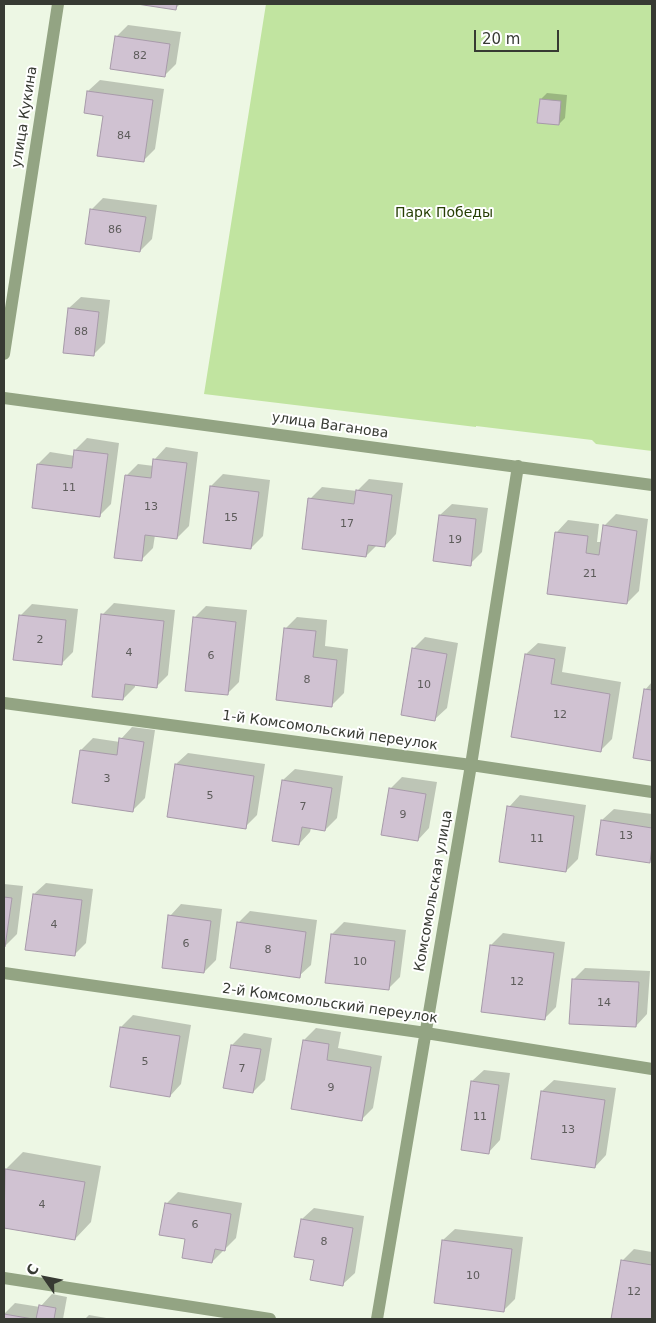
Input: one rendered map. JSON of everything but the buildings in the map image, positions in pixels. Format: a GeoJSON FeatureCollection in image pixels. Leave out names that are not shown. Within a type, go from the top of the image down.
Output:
{"type":"FeatureCollection","features":[{"type":"Feature","properties":{"kind":"street","name":"улица Кукина"},"geometry":{"type":"LineString","coordinates":[[4,354],[58,4]]}},
{"type":"Feature","properties":{"kind":"street","name":"улица Ваганова"},"geometry":{"type":"LineString","coordinates":[[4,398],[652,485]]}},
{"type":"Feature","properties":{"kind":"street","name":"Комсомольская улица"},"geometry":{"type":"LineString","coordinates":[[377,1319],[471,765],[518,466]]}},
{"type":"Feature","properties":{"kind":"street","name":"1-й Комсомольский переулок"},"geometry":{"type":"LineString","coordinates":[[4,703],[471,765],[652,792]]}},
{"type":"Feature","properties":{"kind":"street","name":"2-й Комсомольский переулок"},"geometry":{"type":"LineString","coordinates":[[4,973],[426,1033],[652,1069]]}},
{"type":"Feature","properties":{"kind":"street"},"geometry":{"type":"LineString","coordinates":[[4,1278],[270,1319]]}},
{"type":"Feature","properties":{"kind":"green space","name":"Парк Победы"},"geometry":{"type":"Polygon","coordinates":[[[266,4],[652,4],[652,451],[596,444],[592,440],[204,394],[266,4]]]}}]}
